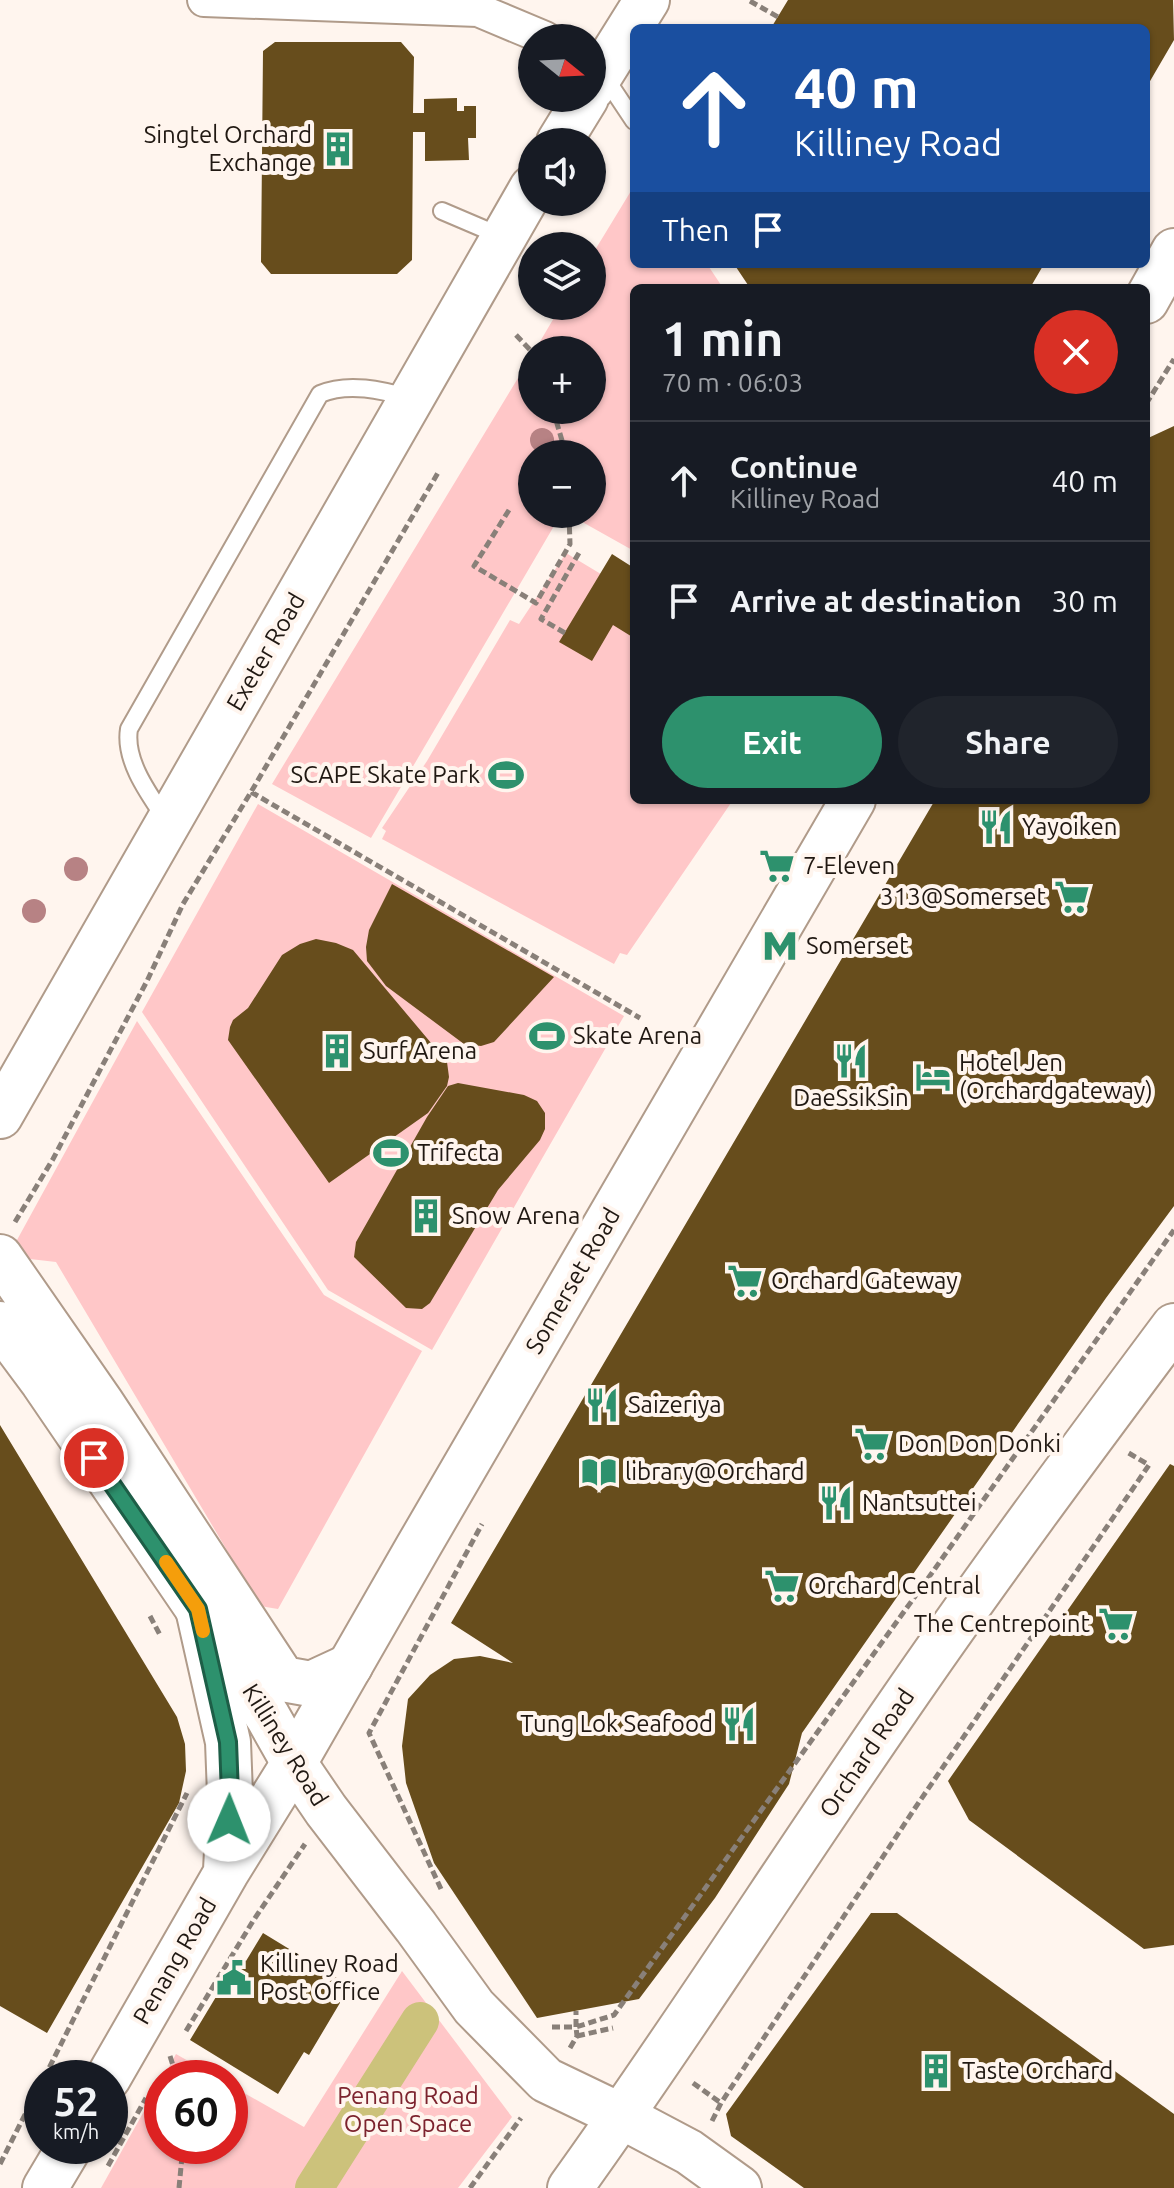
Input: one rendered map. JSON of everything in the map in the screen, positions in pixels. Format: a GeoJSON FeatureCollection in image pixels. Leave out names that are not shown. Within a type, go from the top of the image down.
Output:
{"type":"FeatureCollection","features":[{"type":"Feature","properties":{"kind":"main road"},"geometry":{"type":"LineString","coordinates":[[632,24],[647,0]]}},
{"type":"Feature","properties":{"kind":"main road"},"geometry":{"type":"LineString","coordinates":[[606,65],[630,27]]}},
{"type":"Feature","properties":{"kind":"main road","name":"Exeter Road"},"geometry":{"type":"LineString","coordinates":[[0,1116],[518,212]]}},
{"type":"Feature","properties":{"kind":"main road"},"geometry":{"type":"LineString","coordinates":[[1150,294],[1174,251]]}},
{"type":"Feature","properties":{"kind":"main road","name":"Somerset Road"},"geometry":{"type":"LineString","coordinates":[[294,1763],[851,804]]}},
{"type":"Feature","properties":{"kind":"main road","name":"Killiney Road"},"geometry":{"type":"LineString","coordinates":[[6,1242],[93,1391],[283,1679],[311,1684],[350,1666]]}},
{"type":"Feature","properties":{"kind":"main road","name":"Killiney Road"},"geometry":{"type":"LineString","coordinates":[[0,1324],[198,1609],[326,1810],[474,2007],[546,2080],[689,2152],[739,2188]]}},
{"type":"Feature","properties":{"kind":"main road","name":"Orchard Road"},"geometry":{"type":"LineString","coordinates":[[570,2188],[897,1708],[1174,1326]]}},
{"type":"Feature","properties":{"kind":"main road"},"geometry":{"type":"LineString","coordinates":[[198,1609],[228,1742],[230,1794],[226,1873]]}},
{"type":"Feature","properties":{"kind":"main road","name":"Penang Road"},"geometry":{"type":"LineString","coordinates":[[118,2060],[226,1873],[294,1763]]}},
{"type":"Feature","properties":{"kind":"main road"},"geometry":{"type":"LineString","coordinates":[[45,2188],[59,2164]]}},
{"type":"Feature","properties":{"kind":"street"},"geometry":{"type":"LineString","coordinates":[[204,0],[492,5],[523,24]]}},
{"type":"Feature","properties":{"kind":"lane"},"geometry":{"type":"LineString","coordinates":[[606,97],[630,118]]}},
{"type":"Feature","properties":{"kind":"lane"},"geometry":{"type":"LineString","coordinates":[[442,211],[504,237]]}},
{"type":"Feature","properties":{"kind":"lane"},"geometry":{"type":"LineString","coordinates":[[168,823],[148,793],[128,749],[129,729],[320,394],[334,388],[383,390],[412,399]]}},
{"type":"Feature","properties":{"kind":"path"},"geometry":{"type":"LineString","coordinates":[[750,1],[778,17]]}},
{"type":"Feature","properties":{"kind":"path"},"geometry":{"type":"LineString","coordinates":[[1150,398],[1174,359]]}},
{"type":"Feature","properties":{"kind":"path"},"geometry":{"type":"LineString","coordinates":[[6,1242],[147,981],[183,904],[439,471]]}},
{"type":"Feature","properties":{"kind":"path"},"geometry":{"type":"LineString","coordinates":[[509,510],[474,566],[536,603],[570,544],[569,528]]}},
{"type":"Feature","properties":{"kind":"path"},"geometry":{"type":"LineString","coordinates":[[565,633],[541,619],[580,551]]}},
{"type":"Feature","properties":{"kind":"path"},"geometry":{"type":"LineString","coordinates":[[251,792],[640,1018]]}},
{"type":"Feature","properties":{"kind":"path"},"geometry":{"type":"LineString","coordinates":[[568,2051],[577,2036],[576,2027],[614,2015],[1174,1230]]}},
{"type":"Feature","properties":{"kind":"path"},"geometry":{"type":"LineString","coordinates":[[712,2122],[721,2103],[913,1811],[1149,1465],[1124,1450]]}},
{"type":"Feature","properties":{"kind":"path"},"geometry":{"type":"LineString","coordinates":[[369,1733],[447,1902]]}},
{"type":"Feature","properties":{"kind":"path"},"geometry":{"type":"LineString","coordinates":[[53,2060],[189,1790]]}},
{"type":"Feature","properties":{"kind":"path"},"geometry":{"type":"LineString","coordinates":[[179,2043],[253,1921],[310,1836]]}},
{"type":"Feature","properties":{"kind":"path"},"geometry":{"type":"LineString","coordinates":[[577,2036],[613,2028]]}},
{"type":"Feature","properties":{"kind":"path"},"geometry":{"type":"LineString","coordinates":[[690,2081],[721,2103]]}},
{"type":"Feature","properties":{"kind":"path"},"geometry":{"type":"LineString","coordinates":[[103,2175],[144,2103]]}},
{"type":"Feature","properties":{"kind":"path"},"geometry":{"type":"LineString","coordinates":[[0,2164],[24,2117]]}},
{"type":"Feature","properties":{"kind":"path"},"geometry":{"type":"LineString","coordinates":[[470,2188],[521,2118]]}},
{"type":"Feature","properties":{"kind":"path"},"geometry":{"type":"LineString","coordinates":[[179,2188],[181,2164]]}},
{"type":"Feature","properties":{"kind":"green space"},"geometry":{"type":"Polygon","coordinates":[[[630,193],[630,268],[710,268],[720,284],[630,284],[630,549],[593,528],[606,528],[606,440],[518,440],[518,528],[553,528],[371,838],[272,784],[518,378],[518,424],[606,424],[606,336],[543,336],[553,320],[606,320],[606,232],[630,193]]]}},
{"type":"Feature","properties":{"kind":"green space","name":"SCAPE Skate Park"},"geometry":{"type":"Polygon","coordinates":[[[566,553],[630,592],[630,804],[730,804],[627,955],[620,953],[614,964],[382,839],[386,831],[382,828],[427,761],[510,620],[519,624],[566,553]]]}},
{"type":"Feature","properties":{"kind":"green space","name":"Trifecta"},"geometry":{"type":"Polygon","coordinates":[[[258,804],[624,1016],[432,1350],[328,1290],[142,1012],[258,804]]]}},
{"type":"Feature","properties":{"kind":"green space"},"geometry":{"type":"Polygon","coordinates":[[[137,1021],[324,1295],[422,1351],[278,1609],[260,1606],[56,1262],[30,1259],[17,1240],[137,1021]]]}},
{"type":"Feature","properties":{"kind":"green space","name":"Penang Road Open Space"},"geometry":{"type":"Polygon","coordinates":[[[402,1971],[512,2117],[458,2188],[101,2188],[114,2164],[128,2164],[128,2140],[144,2111],[144,2164],[248,2164],[248,2095],[304,2127],[402,1971]]]}},
{"type":"Feature","properties":{"kind":"green space"},"geometry":{"type":"Polygon","coordinates":[[[176,2054],[186,2060],[173,2060],[176,2054]]]}},
{"type":"Feature","properties":{"kind":"building"},"geometry":{"type":"Polygon","coordinates":[[[788,0],[1173,0],[1174,40],[1150,81],[1150,24],[773,24],[788,0]]]}},
{"type":"Feature","properties":{"kind":"building","name":"Singtel Orchard Exchange"},"geometry":{"type":"Polygon","coordinates":[[[275,42],[401,42],[414,57],[413,113],[424,113],[424,99],[457,98],[457,111],[464,111],[464,106],[476,106],[476,138],[468,138],[469,160],[425,161],[425,132],[413,132],[412,260],[397,274],[271,274],[261,262],[263,51],[275,42]]]}},
{"type":"Feature","properties":{"kind":"building"},"geometry":{"type":"Polygon","coordinates":[[[737,268],[1042,268],[1032,284],[747,284],[737,268]]]}},
{"type":"Feature","properties":{"kind":"building"},"geometry":{"type":"Polygon","coordinates":[[[1174,426],[1174,1206],[1106,1298],[802,1733],[789,1784],[715,1898],[639,1999],[537,2018],[434,1863],[406,1783],[402,1746],[408,1699],[430,1675],[454,1659],[480,1656],[513,1663],[451,1623],[933,804],[1150,804],[1150,437],[1174,426]]]}},
{"type":"Feature","properties":{"kind":"building"},"geometry":{"type":"Polygon","coordinates":[[[612,554],[630,565],[630,636],[613,625],[592,661],[559,642],[612,554]]]}},
{"type":"Feature","properties":{"kind":"building"},"geometry":{"type":"Polygon","coordinates":[[[392,884],[554,977],[494,1042],[481,1046],[464,1044],[386,986],[367,961],[369,930],[392,884]]]}},
{"type":"Feature","properties":{"kind":"building","name":"Surf Arena"},"geometry":{"type":"Polygon","coordinates":[[[316,939],[353,950],[447,1062],[449,1077],[447,1086],[428,1113],[329,1183],[228,1040],[233,1020],[248,1008],[282,955],[316,939]]]}},
{"type":"Feature","properties":{"kind":"building","name":"Snow Arena"},"geometry":{"type":"Polygon","coordinates":[[[458,1083],[524,1095],[537,1101],[545,1113],[545,1129],[540,1140],[498,1190],[430,1303],[422,1309],[406,1308],[354,1257],[356,1242],[427,1117],[448,1086],[458,1083]]]}},
{"type":"Feature","properties":{"kind":"building"},"geometry":{"type":"Polygon","coordinates":[[[0,1425],[177,1717],[185,1744],[186,1771],[179,1803],[47,2033],[0,2006],[0,1425]]]}},
{"type":"Feature","properties":{"kind":"building","name":"The Centrepoint"},"geometry":{"type":"Polygon","coordinates":[[[1170,1464],[1174,1466],[1174,1945],[1144,1949],[969,1820],[948,1781],[1170,1464]]]}},
{"type":"Feature","properties":{"kind":"building","name":"Taste Orchard"},"geometry":{"type":"Polygon","coordinates":[[[871,1913],[897,1913],[1174,2114],[1174,2188],[804,2188],[731,2136],[726,2114],[871,1913]]]}},
{"type":"Feature","properties":{"kind":"building"},"geometry":{"type":"Polygon","coordinates":[[[263,1933],[350,1986],[309,2055],[304,2052],[278,2094],[248,2076],[248,2060],[223,2060],[190,2040],[240,1957],[246,1961],[263,1933]]]}},
{"type":"Feature","properties":{"kind":"waterway"},"geometry":{"type":"LineString","coordinates":[[314,2188],[420,2021]]}},
{"type":"Feature","properties":{"kind":"slow traffic"},"geometry":{"type":"LineString","coordinates":[[166,1562],[198,1609],[203,1631]]}},
{"type":"Feature","properties":{"kind":"place","name":"Singtel Orchard Exchange"},"geometry":{"type":"Point","coordinates":[338,149]}},
{"type":"Feature","properties":{"kind":"place","name":"SCAPE Skate Park"},"geometry":{"type":"Point","coordinates":[506,775]}},
{"type":"Feature","properties":{"kind":"place","name":"Yayoiken"},"geometry":{"type":"Point","coordinates":[996,827]}},
{"type":"Feature","properties":{"kind":"place","name":"7-Eleven"},"geometry":{"type":"Point","coordinates":[777,866]}},
{"type":"Feature","properties":{"kind":"place","name":"313@Somerset"},"geometry":{"type":"Point","coordinates":[1072,897]}},
{"type":"Feature","properties":{"kind":"place","name":"Somerset"},"geometry":{"type":"Point","coordinates":[780,946]}},
{"type":"Feature","properties":{"kind":"place","name":"Skate Arena"},"geometry":{"type":"Point","coordinates":[547,1036]}},
{"type":"Feature","properties":{"kind":"place","name":"Surf Arena"},"geometry":{"type":"Point","coordinates":[337,1051]}},
{"type":"Feature","properties":{"kind":"place","name":"DaeSsikSin"},"geometry":{"type":"Point","coordinates":[851,1061]}},
{"type":"Feature","properties":{"kind":"place","name":"Hotel Jen (Orchardgateway)"},"geometry":{"type":"Point","coordinates":[933,1077]}},
{"type":"Feature","properties":{"kind":"place","name":"Trifecta"},"geometry":{"type":"Point","coordinates":[391,1153]}},
{"type":"Feature","properties":{"kind":"place","name":"Snow Arena"},"geometry":{"type":"Point","coordinates":[426,1216]}},
{"type":"Feature","properties":{"kind":"place","name":"Orchard Gateway"},"geometry":{"type":"Point","coordinates":[745,1281]}},
{"type":"Feature","properties":{"kind":"place","name":"Saizeriya"},"geometry":{"type":"Point","coordinates":[602,1405]}},
{"type":"Feature","properties":{"kind":"place","name":"Don Don Donki"},"geometry":{"type":"Point","coordinates":[872,1444]}},
{"type":"Feature","properties":{"kind":"place","name":"library@Orchard"},"geometry":{"type":"Point","coordinates":[599,1472]}},
{"type":"Feature","properties":{"kind":"place","name":"Nantsuttei"},"geometry":{"type":"Point","coordinates":[836,1503]}},
{"type":"Feature","properties":{"kind":"place","name":"Orchard Central"},"geometry":{"type":"Point","coordinates":[782,1586]}},
{"type":"Feature","properties":{"kind":"place","name":"The Centrepoint"},"geometry":{"type":"Point","coordinates":[1116,1624]}},
{"type":"Feature","properties":{"kind":"place","name":"Tung Lok Seafood"},"geometry":{"type":"Point","coordinates":[739,1724]}},
{"type":"Feature","properties":{"kind":"place","name":"Killiney Road Post Office"},"geometry":{"type":"Point","coordinates":[234,1978]}},
{"type":"Feature","properties":{"kind":"place","name":"Taste Orchard"},"geometry":{"type":"Point","coordinates":[936,2071]}},
{"type":"Feature","properties":{"kind":"route"},"geometry":{"type":"LineString","coordinates":[[94,1458],[198,1609],[228,1742],[229,1820]]}}]}
